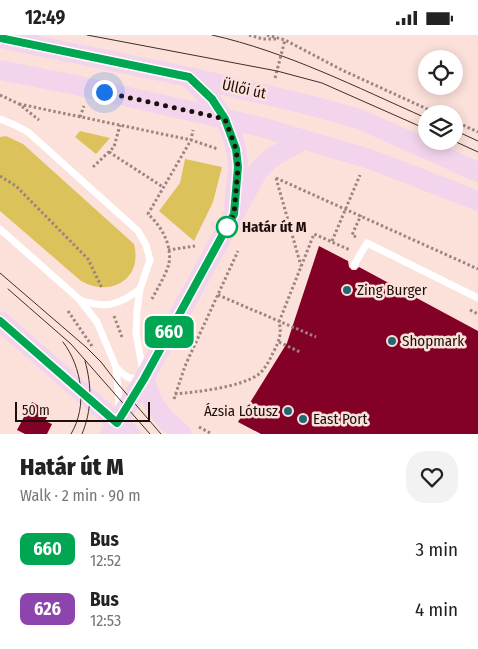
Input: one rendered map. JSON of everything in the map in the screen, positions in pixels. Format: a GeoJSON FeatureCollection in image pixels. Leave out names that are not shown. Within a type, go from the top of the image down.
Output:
{"type":"FeatureCollection","features":[{"type":"Feature","properties":{"kind":"main road","name":"Üllői út"},"geometry":{"type":"LineString","coordinates":[[0,38],[189,77],[293,101],[357,119],[478,172]]}},
{"type":"Feature","properties":{"kind":"main road"},"geometry":{"type":"LineString","coordinates":[[0,70],[225,119],[303,139],[370,159],[478,201]]}},
{"type":"Feature","properties":{"kind":"main road"},"geometry":{"type":"LineString","coordinates":[[189,77],[212,99],[225,119],[236,149],[238,167],[234,214]]}},
{"type":"Feature","properties":{"kind":"main road"},"geometry":{"type":"LineString","coordinates":[[1,324],[119,430],[144,379],[258,171],[271,158],[303,139]]}},
{"type":"Feature","properties":{"kind":"main road"},"geometry":{"type":"LineString","coordinates":[[144,379],[153,403],[166,420],[182,434]]}},
{"type":"Feature","properties":{"kind":"lane"},"geometry":{"type":"LineString","coordinates":[[0,119],[28,132],[138,231],[146,245],[150,260],[140,289],[136,333],[144,379],[133,379],[123,375],[116,367]]}},
{"type":"Feature","properties":{"kind":"lane"},"geometry":{"type":"LineString","coordinates":[[0,229],[79,299],[97,322],[116,367],[119,430]]}},
{"type":"Feature","properties":{"kind":"lane"},"geometry":{"type":"LineString","coordinates":[[354,265],[367,243],[478,299]]}},
{"type":"Feature","properties":{"kind":"lane"},"geometry":{"type":"LineString","coordinates":[[79,299],[95,305],[110,305],[126,299],[140,289]]}},
{"type":"Feature","properties":{"kind":"path"},"geometry":{"type":"LineString","coordinates":[[249,35],[263,39],[280,39]]}},
{"type":"Feature","properties":{"kind":"path"},"geometry":{"type":"LineString","coordinates":[[267,35],[286,40],[419,105]]}},
{"type":"Feature","properties":{"kind":"path"},"geometry":{"type":"LineString","coordinates":[[0,95],[19,104],[40,120]]}},
{"type":"Feature","properties":{"kind":"path"},"geometry":{"type":"LineString","coordinates":[[80,117],[85,103]]}},
{"type":"Feature","properties":{"kind":"path"},"geometry":{"type":"LineString","coordinates":[[19,104],[191,140],[225,152]]}},
{"type":"Feature","properties":{"kind":"path"},"geometry":{"type":"LineString","coordinates":[[93,167],[114,147],[120,125]]}},
{"type":"Feature","properties":{"kind":"path"},"geometry":{"type":"LineString","coordinates":[[463,125],[478,132]]}},
{"type":"Feature","properties":{"kind":"path"},"geometry":{"type":"LineString","coordinates":[[148,214],[191,140]]}},
{"type":"Feature","properties":{"kind":"path"},"geometry":{"type":"LineString","coordinates":[[109,152],[163,187]]}},
{"type":"Feature","properties":{"kind":"path"},"geometry":{"type":"LineString","coordinates":[[271,158],[279,165],[274,184]]}},
{"type":"Feature","properties":{"kind":"path"},"geometry":{"type":"LineString","coordinates":[[332,241],[360,175]]}},
{"type":"Feature","properties":{"kind":"path"},"geometry":{"type":"LineString","coordinates":[[0,176],[16,186],[88,259],[102,288]]}},
{"type":"Feature","properties":{"kind":"path"},"geometry":{"type":"LineString","coordinates":[[276,178],[478,269]]}},
{"type":"Feature","properties":{"kind":"path"},"geometry":{"type":"LineString","coordinates":[[276,178],[301,267]]}},
{"type":"Feature","properties":{"kind":"path"},"geometry":{"type":"LineString","coordinates":[[352,235],[361,215]]}},
{"type":"Feature","properties":{"kind":"path"},"geometry":{"type":"LineString","coordinates":[[175,394],[217,388],[257,375],[264,369],[279,342],[281,331],[279,322],[314,234],[360,255]]}},
{"type":"Feature","properties":{"kind":"path"},"geometry":{"type":"LineString","coordinates":[[168,250],[196,246],[199,241]]}},
{"type":"Feature","properties":{"kind":"path"},"geometry":{"type":"LineString","coordinates":[[173,402],[185,366],[240,245]]}},
{"type":"Feature","properties":{"kind":"path"},"geometry":{"type":"LineString","coordinates":[[218,295],[316,337]]}},
{"type":"Feature","properties":{"kind":"path"},"geometry":{"type":"LineString","coordinates":[[469,309],[478,313]]}},
{"type":"Feature","properties":{"kind":"path"},"geometry":{"type":"LineString","coordinates":[[68,311],[92,346]]}},
{"type":"Feature","properties":{"kind":"path"},"geometry":{"type":"LineString","coordinates":[[114,316],[122,337]]}},
{"type":"Feature","properties":{"kind":"path"},"geometry":{"type":"LineString","coordinates":[[279,342],[300,352]]}},
{"type":"Feature","properties":{"kind":"shaded area"},"geometry":{"type":"Polygon","coordinates":[[[80,131],[110,138],[96,154],[75,137],[80,131]]]}},
{"type":"Feature","properties":{"kind":"shaded area"},"geometry":{"type":"Polygon","coordinates":[[[6,136],[23,144],[134,244],[136,256],[134,267],[129,276],[122,282],[113,286],[103,287],[92,286],[81,281],[0,211],[0,137],[6,136]]]}},
{"type":"Feature","properties":{"kind":"shaded area"},"geometry":{"type":"Polygon","coordinates":[[[185,159],[222,167],[213,202],[194,241],[159,211],[180,183],[185,159]]]}},
{"type":"Feature","properties":{"kind":"building","name":"Shopmark"},"geometry":{"type":"Polygon","coordinates":[[[319,246],[348,261],[349,267],[352,270],[356,270],[359,267],[478,331],[478,434],[261,434],[238,422],[287,343],[319,246]]]}},
{"type":"Feature","properties":{"kind":"building"},"geometry":{"type":"Polygon","coordinates":[[[32,402],[50,412],[45,421],[52,424],[47,434],[25,434],[17,430],[32,402]]]}},
{"type":"Feature","properties":{"kind":"tram line"},"geometry":{"type":"LineString","coordinates":[[87,35],[277,71],[322,83],[418,125]]}},
{"type":"Feature","properties":{"kind":"tram line"},"geometry":{"type":"LineString","coordinates":[[212,35],[240,42],[294,61],[418,114]]}},
{"type":"Feature","properties":{"kind":"tram line"},"geometry":{"type":"LineString","coordinates":[[463,134],[478,141]]}},
{"type":"Feature","properties":{"kind":"tram line"},"geometry":{"type":"LineString","coordinates":[[463,145],[478,152]]}},
{"type":"Feature","properties":{"kind":"tram line"},"geometry":{"type":"LineString","coordinates":[[0,273],[86,347],[101,362],[161,434]]}},
{"type":"Feature","properties":{"kind":"tram line"},"geometry":{"type":"LineString","coordinates":[[8,289],[71,344],[150,434]]}},
{"type":"Feature","properties":{"kind":"tram line"},"geometry":{"type":"LineString","coordinates":[[63,342],[75,363],[80,387],[80,411],[71,434]]}},
{"type":"Feature","properties":{"kind":"tram line"},"geometry":{"type":"LineString","coordinates":[[82,434],[88,416],[90,398],[85,361]]}},
{"type":"Feature","properties":{"kind":"bus line","name":"660"},"geometry":{"type":"LineString","coordinates":[[0,38],[189,77],[212,99],[225,119],[236,149],[238,167],[234,214],[132,401],[117,423],[0,321]]}},
{"type":"Feature","properties":{"kind":"place","name":"Határ út M"},"geometry":{"type":"Point","coordinates":[227,227]}},
{"type":"Feature","properties":{"kind":"place","name":"Zing Burger"},"geometry":{"type":"Point","coordinates":[347,290]}},
{"type":"Feature","properties":{"kind":"place","name":"Shopmark"},"geometry":{"type":"Point","coordinates":[392,341]}},
{"type":"Feature","properties":{"kind":"place","name":"Ázsia Lótusz"},"geometry":{"type":"Point","coordinates":[288,411]}},
{"type":"Feature","properties":{"kind":"place","name":"East Port"},"geometry":{"type":"Point","coordinates":[303,419]}},
{"type":"Feature","properties":{"kind":"route"},"geometry":{"type":"LineString","coordinates":[[104,92],[225,119],[236,149],[238,167],[234,214],[225,230],[227,227]]}}]}
